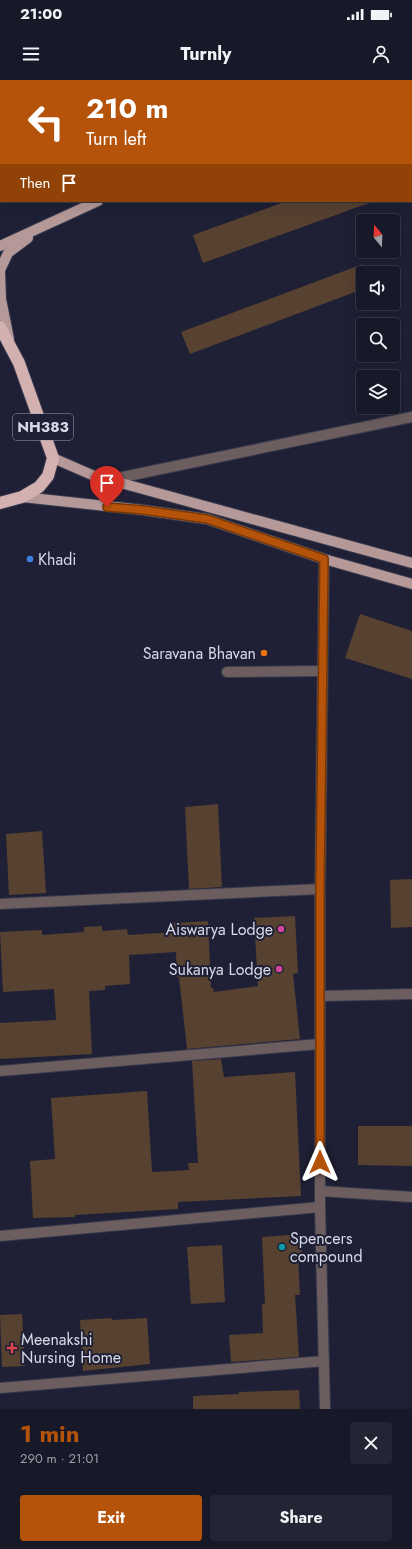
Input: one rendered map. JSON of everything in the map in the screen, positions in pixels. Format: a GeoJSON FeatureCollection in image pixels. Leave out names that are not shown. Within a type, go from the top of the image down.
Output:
{"type":"FeatureCollection","features":[{"type":"Feature","properties":{"kind":"highway","name":"NH383"},"geometry":{"type":"LineString","coordinates":[[0,327],[19,363],[53,458],[48,476],[39,487],[22,498],[0,503]]}},
{"type":"Feature","properties":{"kind":"main road"},"geometry":{"type":"LineString","coordinates":[[0,246],[96,202]]}},
{"type":"Feature","properties":{"kind":"main road"},"geometry":{"type":"LineString","coordinates":[[10,345],[1,299],[0,271],[8,253],[42,227]]}},
{"type":"Feature","properties":{"kind":"main road"},"geometry":{"type":"LineString","coordinates":[[53,458],[92,475],[108,480],[412,563]]}},
{"type":"Feature","properties":{"kind":"main road"},"geometry":{"type":"LineString","coordinates":[[22,498],[143,510],[207,519],[324,559],[412,584]]}},
{"type":"Feature","properties":{"kind":"street"},"geometry":{"type":"LineString","coordinates":[[108,480],[412,417]]}},
{"type":"Feature","properties":{"kind":"street"},"geometry":{"type":"LineString","coordinates":[[324,559],[320,889],[320,1207],[325,1409]]}},
{"type":"Feature","properties":{"kind":"street"},"geometry":{"type":"LineString","coordinates":[[226,672],[323,671]]}},
{"type":"Feature","properties":{"kind":"street"},"geometry":{"type":"LineString","coordinates":[[0,904],[320,889]]}},
{"type":"Feature","properties":{"kind":"street"},"geometry":{"type":"LineString","coordinates":[[321,996],[412,994]]}},
{"type":"Feature","properties":{"kind":"street"},"geometry":{"type":"LineString","coordinates":[[0,1071],[320,1044]]}},
{"type":"Feature","properties":{"kind":"street"},"geometry":{"type":"LineString","coordinates":[[320,1192],[412,1197]]}},
{"type":"Feature","properties":{"kind":"street"},"geometry":{"type":"LineString","coordinates":[[0,1236],[320,1207]]}},
{"type":"Feature","properties":{"kind":"street"},"geometry":{"type":"LineString","coordinates":[[0,1388],[324,1361]]}},
{"type":"Feature","properties":{"kind":"building"},"geometry":{"type":"Polygon","coordinates":[[[284,202],[369,203],[203,263],[193,235],[284,202]]]}},
{"type":"Feature","properties":{"kind":"building"},"geometry":{"type":"Polygon","coordinates":[[[356,267],[356,292],[190,354],[181,332],[356,267]]]}},
{"type":"Feature","properties":{"kind":"building"},"geometry":{"type":"Polygon","coordinates":[[[360,614],[412,631],[412,679],[345,658],[360,614]]]}},
{"type":"Feature","properties":{"kind":"building"},"geometry":{"type":"Polygon","coordinates":[[[218,804],[222,887],[189,889],[185,807],[218,804]]]}},
{"type":"Feature","properties":{"kind":"building"},"geometry":{"type":"Polygon","coordinates":[[[42,831],[46,893],[9,895],[6,834],[42,831]]]}},
{"type":"Feature","properties":{"kind":"building"},"geometry":{"type":"Polygon","coordinates":[[[412,879],[412,927],[391,928],[390,880],[412,879]]]}},
{"type":"Feature","properties":{"kind":"building"},"geometry":{"type":"Polygon","coordinates":[[[295,916],[298,973],[293,974],[300,1039],[187,1049],[179,977],[177,977],[176,952],[129,955],[130,984],[105,986],[105,990],[89,991],[92,1054],[0,1059],[0,1023],[56,1020],[54,989],[3,992],[0,932],[42,930],[42,935],[84,932],[84,927],[102,926],[102,931],[127,929],[128,935],[175,932],[174,923],[208,921],[211,988],[213,988],[214,992],[258,986],[254,918],[295,916]]]}},
{"type":"Feature","properties":{"kind":"building"},"geometry":{"type":"Polygon","coordinates":[[[221,1059],[224,1077],[295,1072],[301,1196],[178,1202],[178,1209],[75,1215],[75,1217],[33,1218],[30,1161],[55,1159],[51,1098],[147,1091],[152,1172],[189,1170],[188,1163],[198,1163],[192,1061],[221,1059]]]}},
{"type":"Feature","properties":{"kind":"building"},"geometry":{"type":"Polygon","coordinates":[[[358,1126],[412,1126],[412,1166],[358,1165],[358,1126]]]}},
{"type":"Feature","properties":{"kind":"building"},"geometry":{"type":"Polygon","coordinates":[[[301,1234],[302,1257],[298,1257],[300,1295],[295,1295],[299,1357],[231,1362],[229,1335],[263,1333],[262,1304],[265,1304],[262,1237],[301,1234]]]}},
{"type":"Feature","properties":{"kind":"building"},"geometry":{"type":"Polygon","coordinates":[[[222,1245],[225,1302],[191,1304],[187,1247],[222,1245]]]}},
{"type":"Feature","properties":{"kind":"building"},"geometry":{"type":"Polygon","coordinates":[[[22,1314],[25,1366],[2,1367],[0,1315],[22,1314]]]}},
{"type":"Feature","properties":{"kind":"building"},"geometry":{"type":"Polygon","coordinates":[[[112,1318],[112,1320],[147,1318],[150,1364],[83,1371],[80,1320],[112,1318]]]}},
{"type":"Feature","properties":{"kind":"building"},"geometry":{"type":"Polygon","coordinates":[[[299,1390],[300,1409],[193,1409],[193,1396],[239,1394],[239,1392],[299,1390]]]}},
{"type":"Feature","properties":{"kind":"place","name":"Khadi"},"geometry":{"type":"Point","coordinates":[30,559]}},
{"type":"Feature","properties":{"kind":"place","name":"Saravana Bhavan"},"geometry":{"type":"Point","coordinates":[264,653]}},
{"type":"Feature","properties":{"kind":"place","name":"Aiswarya Lodge"},"geometry":{"type":"Point","coordinates":[281,929]}},
{"type":"Feature","properties":{"kind":"place","name":"Sukanya Lodge"},"geometry":{"type":"Point","coordinates":[279,969]}},
{"type":"Feature","properties":{"kind":"place","name":"Spencers compound"},"geometry":{"type":"Point","coordinates":[282,1247]}},
{"type":"Feature","properties":{"kind":"place","name":"Meenakshi Nursing Home"},"geometry":{"type":"Point","coordinates":[12,1348]}},
{"type":"Feature","properties":{"kind":"route"},"geometry":{"type":"LineString","coordinates":[[107,507],[143,510],[207,519],[324,559],[320,889],[320,1162]]}}]}
